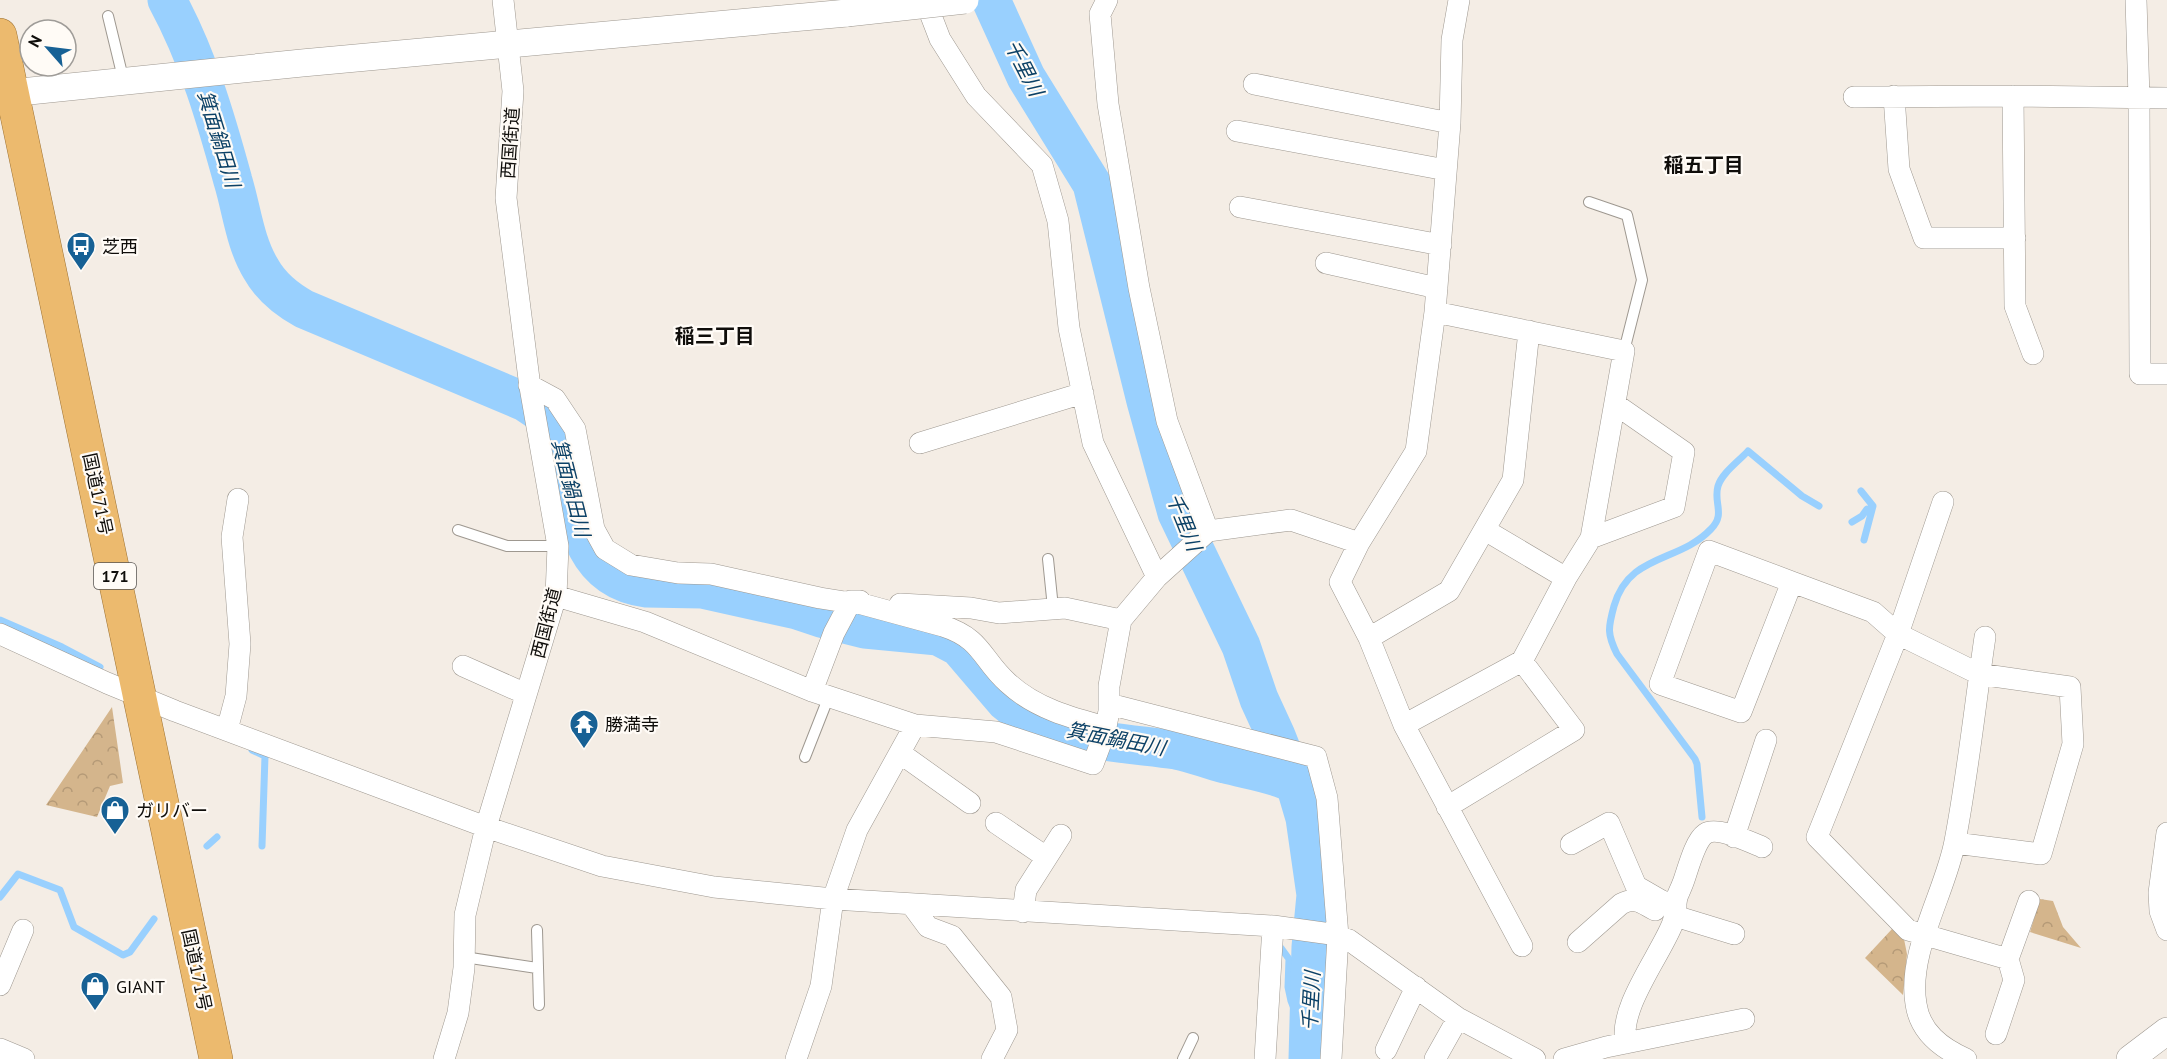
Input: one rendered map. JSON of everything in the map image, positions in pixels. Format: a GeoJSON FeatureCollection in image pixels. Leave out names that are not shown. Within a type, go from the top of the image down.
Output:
{"type":"FeatureCollection","features":[{"type":"Feature","properties":{"kind":"highway","name":"国道171号"},"geometry":{"type":"LineString","coordinates":[[0,35],[7,93],[126,628],[138,695],[216,1059]]}},
{"type":"Feature","properties":{"kind":"street","name":"西国街道"},"geometry":{"type":"LineString","coordinates":[[444,1059],[458,1013],[464,957],[465,915],[486,827],[556,596],[558,546],[530,386],[506,198],[513,91],[503,0]]}},
{"type":"Feature","properties":{"kind":"street"},"geometry":{"type":"LineString","coordinates":[[925,0],[940,39],[976,96],[1042,165],[1058,221],[1069,328],[1093,443],[1158,577]]}},
{"type":"Feature","properties":{"kind":"street"},"geometry":{"type":"LineString","coordinates":[[7,93],[965,0]]}},
{"type":"Feature","properties":{"kind":"street"},"geometry":{"type":"LineString","coordinates":[[1107,0],[1100,14],[1107,104],[1139,288],[1167,421],[1208,531]]}},
{"type":"Feature","properties":{"kind":"street"},"geometry":{"type":"LineString","coordinates":[[1459,0],[1452,39],[1450,123],[1435,312],[1416,451],[1359,543],[1340,582],[1369,638],[1404,725],[1522,946]]}},
{"type":"Feature","properties":{"kind":"street"},"geometry":{"type":"LineString","coordinates":[[2136,0],[2139,99],[2140,374],[2167,374]]}},
{"type":"Feature","properties":{"kind":"street"},"geometry":{"type":"LineString","coordinates":[[1254,84],[1450,123]]}},
{"type":"Feature","properties":{"kind":"street"},"geometry":{"type":"LineString","coordinates":[[1894,96],[1899,169],[1924,238],[2014,238]]}},
{"type":"Feature","properties":{"kind":"street"},"geometry":{"type":"LineString","coordinates":[[2013,96],[2015,306],[2033,354]]}},
{"type":"Feature","properties":{"kind":"street"},"geometry":{"type":"LineString","coordinates":[[1854,97],[2167,98]]}},
{"type":"Feature","properties":{"kind":"street"},"geometry":{"type":"LineString","coordinates":[[1237,131],[1446,170]]}},
{"type":"Feature","properties":{"kind":"street"},"geometry":{"type":"LineString","coordinates":[[1240,207],[1441,245]]}},
{"type":"Feature","properties":{"kind":"street"},"geometry":{"type":"LineString","coordinates":[[1326,263],[1437,288]]}},
{"type":"Feature","properties":{"kind":"street"},"geometry":{"type":"LineString","coordinates":[[1404,725],[1522,661],[1566,578],[1591,537],[1624,351],[1435,312]]}},
{"type":"Feature","properties":{"kind":"street"},"geometry":{"type":"LineString","coordinates":[[1369,638],[1449,591],[1513,480],[1529,332]]}},
{"type":"Feature","properties":{"kind":"street"},"geometry":{"type":"LineString","coordinates":[[530,386],[555,399],[575,429],[594,529],[605,549],[631,565],[678,573],[711,574],[845,602],[848,605],[957,631],[979,647],[1008,684],[1041,707],[1105,729]]}},
{"type":"Feature","properties":{"kind":"street"},"geometry":{"type":"LineString","coordinates":[[920,443],[1083,393]]}},
{"type":"Feature","properties":{"kind":"street"},"geometry":{"type":"LineString","coordinates":[[1591,537],[1674,507],[1682,463],[1683,452],[1615,404]]}},
{"type":"Feature","properties":{"kind":"street"},"geometry":{"type":"LineString","coordinates":[[226,730],[236,696],[240,644],[232,537],[238,499]]}},
{"type":"Feature","properties":{"kind":"street"},"geometry":{"type":"LineString","coordinates":[[1943,502],[1898,634],[1817,837],[1908,930],[2008,960]]}},
{"type":"Feature","properties":{"kind":"street"},"geometry":{"type":"LineString","coordinates":[[556,596],[645,622],[820,694],[915,725],[996,732],[1093,764],[1105,729],[1109,686],[1122,620],[1158,577],[1208,531],[1291,520],[1359,543]]}},
{"type":"Feature","properties":{"kind":"street"},"geometry":{"type":"LineString","coordinates":[[1485,530],[1566,578]]}},
{"type":"Feature","properties":{"kind":"street"},"geometry":{"type":"LineString","coordinates":[[1792,582],[1741,712],[1660,684],[1709,551],[1873,612],[1898,634],[1979,674],[2070,687],[2073,744],[2041,854],[1955,843]]}},
{"type":"Feature","properties":{"kind":"street"},"geometry":{"type":"LineString","coordinates":[[848,605],[970,608],[999,613],[1065,608],[1122,620]]}},
{"type":"Feature","properties":{"kind":"street"},"geometry":{"type":"LineString","coordinates":[[820,694],[834,633],[848,605]]}},
{"type":"Feature","properties":{"kind":"street"},"geometry":{"type":"LineString","coordinates":[[0,634],[138,695],[226,730],[486,827],[602,866],[714,887],[833,899],[1276,927],[1334,935],[1349,940],[1458,1018],[1535,1059]]}},
{"type":"Feature","properties":{"kind":"street"},"geometry":{"type":"LineString","coordinates":[[1966,1059],[1950,1052],[1935,1041],[1924,1028],[1916,1005],[1915,974],[1925,934],[1955,843],[1985,637]]}},
{"type":"Feature","properties":{"kind":"street"},"geometry":{"type":"LineString","coordinates":[[1447,807],[1574,730],[1522,661]]}},
{"type":"Feature","properties":{"kind":"street"},"geometry":{"type":"LineString","coordinates":[[463,666],[526,694]]}},
{"type":"Feature","properties":{"kind":"street"},"geometry":{"type":"LineString","coordinates":[[1109,704],[1316,757],[1328,798],[1334,935],[1331,1059]]}},
{"type":"Feature","properties":{"kind":"street"},"geometry":{"type":"LineString","coordinates":[[796,1059],[821,986],[833,899],[857,830],[915,725]]}},
{"type":"Feature","properties":{"kind":"street"},"geometry":{"type":"LineString","coordinates":[[1734,837],[1766,740]]}},
{"type":"Feature","properties":{"kind":"street"},"geometry":{"type":"LineString","coordinates":[[900,753],[970,803]]}},
{"type":"Feature","properties":{"kind":"street"},"geometry":{"type":"LineString","coordinates":[[996,823],[1046,857]]}},
{"type":"Feature","properties":{"kind":"street"},"geometry":{"type":"LineString","coordinates":[[1571,844],[1609,823],[1636,886],[1662,902],[1675,914]]}},
{"type":"Feature","properties":{"kind":"street"},"geometry":{"type":"LineString","coordinates":[[1626,1043],[1623,1030],[1643,979],[1675,914],[1677,899],[1698,843],[1708,832],[1720,832],[1762,847]]}},
{"type":"Feature","properties":{"kind":"street"},"geometry":{"type":"LineString","coordinates":[[2167,833],[2159,893],[2160,911],[2167,930]]}},
{"type":"Feature","properties":{"kind":"street"},"geometry":{"type":"LineString","coordinates":[[1023,912],[1026,890],[1061,835]]}},
{"type":"Feature","properties":{"kind":"street"},"geometry":{"type":"LineString","coordinates":[[1578,942],[1621,904],[1630,899],[1734,934]]}},
{"type":"Feature","properties":{"kind":"street"},"geometry":{"type":"LineString","coordinates":[[1996,1034],[2014,981],[2008,960],[2029,901]]}},
{"type":"Feature","properties":{"kind":"street"},"geometry":{"type":"LineString","coordinates":[[911,904],[928,927],[952,936],[1001,997],[1007,1030],[992,1059]]}},
{"type":"Feature","properties":{"kind":"street"},"geometry":{"type":"LineString","coordinates":[[1265,1059],[1276,927]]}},
{"type":"Feature","properties":{"kind":"street"},"geometry":{"type":"LineString","coordinates":[[0,985],[22,930]]}},
{"type":"Feature","properties":{"kind":"street"},"geometry":{"type":"LineString","coordinates":[[1386,1050],[1416,987]]}},
{"type":"Feature","properties":{"kind":"street"},"geometry":{"type":"LineString","coordinates":[[1435,1059],[1458,1018]]}},
{"type":"Feature","properties":{"kind":"street"},"geometry":{"type":"LineString","coordinates":[[1564,1059],[1626,1043],[1744,1019]]}},
{"type":"Feature","properties":{"kind":"street"},"geometry":{"type":"LineString","coordinates":[[2130,1059],[2167,1031]]}},
{"type":"Feature","properties":{"kind":"street"},"geometry":{"type":"LineString","coordinates":[[0,1049],[24,1059]]}},
{"type":"Feature","properties":{"kind":"lane"},"geometry":{"type":"LineString","coordinates":[[108,16],[124,82]]}},
{"type":"Feature","properties":{"kind":"lane"},"geometry":{"type":"LineString","coordinates":[[1589,202],[1627,215],[1642,280],[1624,351]]}},
{"type":"Feature","properties":{"kind":"lane"},"geometry":{"type":"LineString","coordinates":[[458,530],[507,546],[558,546]]}},
{"type":"Feature","properties":{"kind":"lane"},"geometry":{"type":"LineString","coordinates":[[1048,559],[1053,608]]}},
{"type":"Feature","properties":{"kind":"lane"},"geometry":{"type":"LineString","coordinates":[[805,757],[820,694]]}},
{"type":"Feature","properties":{"kind":"lane"},"geometry":{"type":"LineString","coordinates":[[537,930],[539,1005]]}},
{"type":"Feature","properties":{"kind":"lane"},"geometry":{"type":"LineString","coordinates":[[464,957],[537,969]]}},
{"type":"Feature","properties":{"kind":"lane"},"geometry":{"type":"LineString","coordinates":[[1183,1059],[1193,1038]]}},
{"type":"Feature","properties":{"kind":"green space"},"geometry":{"type":"Polygon","coordinates":[[[112,707],[123,783],[110,786],[97,817],[46,805],[112,707]]]}},
{"type":"Feature","properties":{"kind":"green space"},"geometry":{"type":"Polygon","coordinates":[[[2040,899],[2053,901],[2063,927],[2081,948],[2030,932],[2040,899]]]}},
{"type":"Feature","properties":{"kind":"green space"},"geometry":{"type":"Polygon","coordinates":[[[1892,929],[1904,939],[1907,954],[1903,995],[1865,958],[1892,929]]]}},
{"type":"Feature","properties":{"kind":"waterway","name":"箕面鍋田川"},"geometry":{"type":"LineString","coordinates":[[167,0],[188,44],[213,112],[251,249],[269,281],[285,297],[304,309],[525,402],[552,420],[560,435],[580,530],[589,550],[602,568],[621,581],[646,588],[702,589],[797,610],[865,629],[938,636],[959,647],[1006,702],[1024,715],[1044,725],[1087,738],[1182,751],[1269,774],[1295,784]]}},
{"type":"Feature","properties":{"kind":"waterway","name":"千里川"},"geometry":{"type":"LineString","coordinates":[[991,0],[1026,77],[1092,184],[1146,401],[1177,513],[1241,646],[1259,699],[1295,784],[1305,818],[1316,895],[1311,947],[1308,1059]]}},
{"type":"Feature","properties":{"kind":"waterway"},"geometry":{"type":"LineString","coordinates":[[1702,817],[1695,759],[1617,654],[1610,636],[1614,606],[1621,589],[1631,576],[1656,560],[1698,540],[1711,529],[1718,518],[1717,492],[1720,481],[1748,451],[1802,496],[1819,506]]}},
{"type":"Feature","properties":{"kind":"waterway"},"geometry":{"type":"LineString","coordinates":[[1861,491],[1873,506],[1864,540]]}},
{"type":"Feature","properties":{"kind":"waterway"},"geometry":{"type":"LineString","coordinates":[[1852,522],[1862,516],[1867,509],[1871,511]]}},
{"type":"Feature","properties":{"kind":"waterway"},"geometry":{"type":"LineString","coordinates":[[0,620],[62,647],[100,667]]}},
{"type":"Feature","properties":{"kind":"waterway"},"geometry":{"type":"LineString","coordinates":[[252,750],[265,756],[262,846]]}},
{"type":"Feature","properties":{"kind":"waterway"},"geometry":{"type":"LineString","coordinates":[[207,846],[217,837]]}},
{"type":"Feature","properties":{"kind":"waterway"},"geometry":{"type":"LineString","coordinates":[[0,897],[18,874],[60,890],[74,927],[123,955],[130,952],[154,919]]}},
{"type":"Feature","properties":{"kind":"waterway"},"geometry":{"type":"LineString","coordinates":[[1281,948],[1289,959],[1288,987],[1291,1001],[1297,1016],[1308,1022]]}},
{"type":"Feature","properties":{"kind":"waterway"},"geometry":{"type":"LineString","coordinates":[[1311,984],[1327,984]]}},
{"type":"Feature","properties":{"kind":"place","name":"芝西"},"geometry":{"type":"Point","coordinates":[81,272]}},
{"type":"Feature","properties":{"kind":"place","name":"勝満寺"},"geometry":{"type":"Point","coordinates":[584,750]}},
{"type":"Feature","properties":{"kind":"place","name":"ガリバー"},"geometry":{"type":"Point","coordinates":[115,836]}},
{"type":"Feature","properties":{"kind":"place","name":"GIANT"},"geometry":{"type":"Point","coordinates":[95,1012]}},
{"type":"Feature","properties":{"kind":"district","name":"稲五丁目"},"geometry":{"type":"Point","coordinates":[1704,165]}},
{"type":"Feature","properties":{"kind":"district","name":"稲三丁目"},"geometry":{"type":"Point","coordinates":[715,336]}}]}
